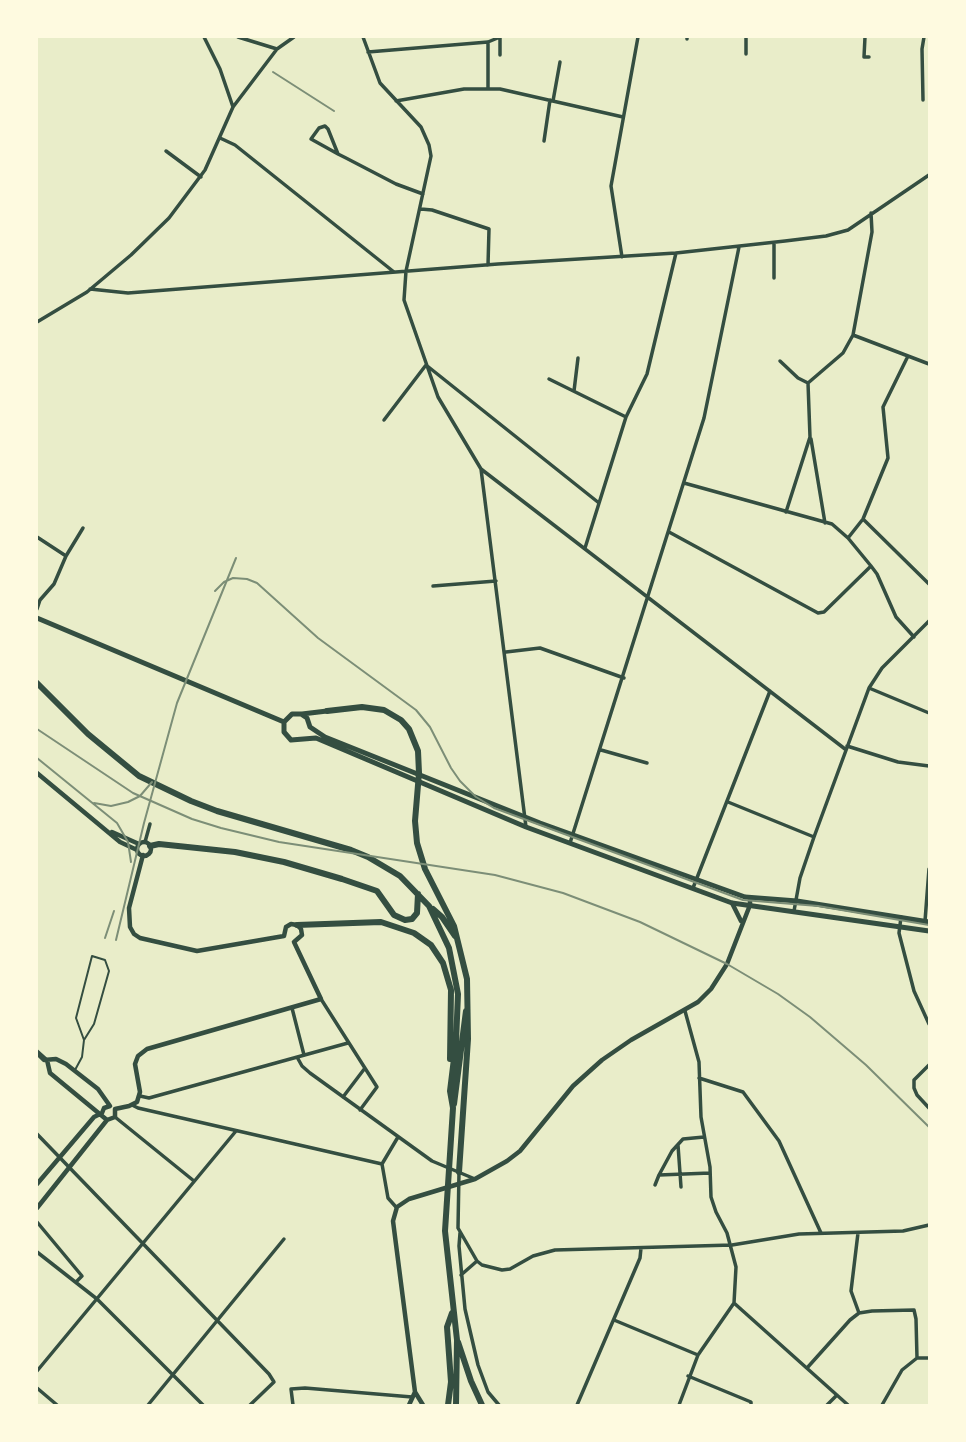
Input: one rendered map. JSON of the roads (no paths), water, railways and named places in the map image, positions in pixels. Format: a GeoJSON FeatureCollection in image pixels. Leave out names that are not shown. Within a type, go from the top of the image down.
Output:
{"type":"FeatureCollection","features":[{"type":"Feature","properties":{"kind":"highway"},"geometry":{"type":"LineString","coordinates":[[37,682],[88,734],[139,776],[217,811],[368,857],[400,876],[442,917],[458,940]]}},
{"type":"Feature","properties":{"kind":"highway"},"geometry":{"type":"LineString","coordinates":[[327,711],[362,706],[384,710],[401,720],[415,741],[419,773],[416,843],[425,869],[451,919],[467,979],[468,1040],[459,1172]]}},
{"type":"Feature","properties":{"kind":"highway"},"geometry":{"type":"LineString","coordinates":[[143,846],[159,844],[235,852],[284,862],[377,891],[394,915],[405,920],[412,919],[417,913],[415,890]]}},
{"type":"Feature","properties":{"kind":"highway"},"geometry":{"type":"LineString","coordinates":[[429,906],[449,948],[456,977],[457,1017],[450,1091],[453,1108]]}},
{"type":"Feature","properties":{"kind":"highway"},"geometry":{"type":"LineString","coordinates":[[297,925],[381,922],[415,933],[431,945],[443,963],[451,990],[452,1067]]}},
{"type":"Feature","properties":{"kind":"highway"},"geometry":{"type":"LineString","coordinates":[[456,1405],[457,1340],[445,1244],[446,1186],[467,1002]]}},
{"type":"Feature","properties":{"kind":"highway"},"geometry":{"type":"LineString","coordinates":[[448,1405],[451,1382],[447,1328],[453,1311]]}},
{"type":"Feature","properties":{"kind":"highway"},"geometry":{"type":"LineString","coordinates":[[457,1340],[482,1405]]}},
{"type":"Feature","properties":{"kind":"main road"},"geometry":{"type":"LineString","coordinates":[[37,618],[284,722]]}},
{"type":"Feature","properties":{"kind":"main road"},"geometry":{"type":"LineString","coordinates":[[327,711],[292,714],[284,722],[284,732],[294,741],[306,737],[323,741],[526,827],[732,903],[929,932]]}},
{"type":"Feature","properties":{"kind":"main road"},"geometry":{"type":"LineString","coordinates":[[301,714],[307,718],[310,727],[325,737],[526,818],[696,881],[750,898],[797,901],[927,922]]}},
{"type":"Feature","properties":{"kind":"main road"},"geometry":{"type":"LineString","coordinates":[[306,737],[310,727]]}},
{"type":"Feature","properties":{"kind":"street"},"geometry":{"type":"LineString","coordinates":[[204,37],[220,69],[233,107]]}},
{"type":"Feature","properties":{"kind":"street"},"geometry":{"type":"LineString","coordinates":[[238,37],[277,48]]}},
{"type":"Feature","properties":{"kind":"street"},"geometry":{"type":"LineString","coordinates":[[37,322],[90,289],[159,228],[201,177],[233,107],[277,48],[294,37]]}},
{"type":"Feature","properties":{"kind":"street"},"geometry":{"type":"LineString","coordinates":[[363,37],[380,83],[421,128],[429,145],[431,156],[406,271],[405,302],[438,397],[481,469],[846,747],[898,762],[929,766]]}},
{"type":"Feature","properties":{"kind":"street"},"geometry":{"type":"LineString","coordinates":[[368,52],[488,42],[500,37],[500,55]]}},
{"type":"Feature","properties":{"kind":"street"},"geometry":{"type":"LineString","coordinates":[[622,257],[611,186],[638,37]]}},
{"type":"Feature","properties":{"kind":"street"},"geometry":{"type":"LineString","coordinates":[[746,37],[746,54]]}},
{"type":"Feature","properties":{"kind":"street"},"geometry":{"type":"LineString","coordinates":[[866,37],[864,57],[869,57]]}},
{"type":"Feature","properties":{"kind":"street"},"geometry":{"type":"LineString","coordinates":[[923,100],[924,37]]}},
{"type":"Feature","properties":{"kind":"street"},"geometry":{"type":"LineString","coordinates":[[488,42],[488,89]]}},
{"type":"Feature","properties":{"kind":"street"},"geometry":{"type":"LineString","coordinates":[[544,141],[560,62]]}},
{"type":"Feature","properties":{"kind":"street"},"geometry":{"type":"LineString","coordinates":[[396,101],[464,89],[500,89],[623,117]]}},
{"type":"Feature","properties":{"kind":"street"},"geometry":{"type":"LineString","coordinates":[[338,154],[328,129],[325,126],[318,128],[311,139],[338,154],[396,184],[423,194]]}},
{"type":"Feature","properties":{"kind":"street"},"geometry":{"type":"LineString","coordinates":[[220,138],[235,145],[396,273]]}},
{"type":"Feature","properties":{"kind":"street"},"geometry":{"type":"LineString","coordinates":[[166,151],[201,177]]}},
{"type":"Feature","properties":{"kind":"street"},"geometry":{"type":"LineString","coordinates":[[90,289],[128,293],[676,253],[774,243],[848,230],[929,175]]}},
{"type":"Feature","properties":{"kind":"street"},"geometry":{"type":"LineString","coordinates":[[421,209],[432,210],[489,229],[488,265]]}},
{"type":"Feature","properties":{"kind":"street"},"geometry":{"type":"LineString","coordinates":[[808,383],[843,353],[853,335],[872,232],[871,214]]}},
{"type":"Feature","properties":{"kind":"street"},"geometry":{"type":"LineString","coordinates":[[774,243],[774,278]]}},
{"type":"Feature","properties":{"kind":"street"},"geometry":{"type":"LineString","coordinates":[[570,843],[704,418],[739,247]]}},
{"type":"Feature","properties":{"kind":"street"},"geometry":{"type":"LineString","coordinates":[[584,548],[626,417],[647,374],[676,253]]}},
{"type":"Feature","properties":{"kind":"street"},"geometry":{"type":"LineString","coordinates":[[853,335],[929,363]]}},
{"type":"Feature","properties":{"kind":"street"},"geometry":{"type":"LineString","coordinates":[[848,538],[863,519],[888,458],[883,407],[908,356]]}},
{"type":"Feature","properties":{"kind":"street"},"geometry":{"type":"LineString","coordinates":[[574,391],[578,358]]}},
{"type":"Feature","properties":{"kind":"street"},"geometry":{"type":"LineString","coordinates":[[780,361],[798,378],[808,383]]}},
{"type":"Feature","properties":{"kind":"street"},"geometry":{"type":"LineString","coordinates":[[384,420],[426,365]]}},
{"type":"Feature","properties":{"kind":"street"},"geometry":{"type":"LineString","coordinates":[[426,365],[598,503]]}},
{"type":"Feature","properties":{"kind":"street"},"geometry":{"type":"LineString","coordinates":[[550,379],[626,417]]}},
{"type":"Feature","properties":{"kind":"street"},"geometry":{"type":"LineString","coordinates":[[808,383],[810,437],[825,523]]}},
{"type":"Feature","properties":{"kind":"street"},"geometry":{"type":"LineString","coordinates":[[786,512],[810,437]]}},
{"type":"Feature","properties":{"kind":"street"},"geometry":{"type":"LineString","coordinates":[[481,469],[526,827]]}},
{"type":"Feature","properties":{"kind":"street"},"geometry":{"type":"LineString","coordinates":[[684,483],[832,524],[848,538],[877,574],[896,617],[914,636]]}},
{"type":"Feature","properties":{"kind":"street"},"geometry":{"type":"LineString","coordinates":[[863,519],[929,584]]}},
{"type":"Feature","properties":{"kind":"street"},"geometry":{"type":"LineString","coordinates":[[37,609],[40,600],[54,584],[66,555],[83,528]]}},
{"type":"Feature","properties":{"kind":"street"},"geometry":{"type":"LineString","coordinates":[[669,532],[818,613],[824,612],[871,566]]}},
{"type":"Feature","properties":{"kind":"street"},"geometry":{"type":"LineString","coordinates":[[37,537],[66,555]]}},
{"type":"Feature","properties":{"kind":"street"},"geometry":{"type":"LineString","coordinates":[[433,586],[496,581]]}},
{"type":"Feature","properties":{"kind":"street"},"geometry":{"type":"LineString","coordinates":[[794,911],[800,878],[814,837],[874,677],[929,621]]}},
{"type":"Feature","properties":{"kind":"street"},"geometry":{"type":"LineString","coordinates":[[506,652],[540,648],[624,678]]}},
{"type":"Feature","properties":{"kind":"street"},"geometry":{"type":"LineString","coordinates":[[869,688],[929,713]]}},
{"type":"Feature","properties":{"kind":"street"},"geometry":{"type":"LineString","coordinates":[[693,889],[770,691]]}},
{"type":"Feature","properties":{"kind":"street"},"geometry":{"type":"LineString","coordinates":[[601,750],[647,763]]}},
{"type":"Feature","properties":{"kind":"street"},"geometry":{"type":"LineString","coordinates":[[37,773],[108,830],[143,846],[149,854],[143,855]]}},
{"type":"Feature","properties":{"kind":"street"},"geometry":{"type":"LineString","coordinates":[[727,802],[814,837]]}},
{"type":"Feature","properties":{"kind":"street"},"geometry":{"type":"LineString","coordinates":[[150,824],[129,908],[130,927],[134,934],[184,950],[197,951],[284,936]]}},
{"type":"Feature","properties":{"kind":"street"},"geometry":{"type":"LineString","coordinates":[[927,922],[929,869]]}},
{"type":"Feature","properties":{"kind":"street"},"geometry":{"type":"LineString","coordinates":[[409,1405],[414,1394],[393,1221],[397,1207],[409,1199],[492,1172],[520,1151],[573,1086],[601,1060],[698,1002],[723,971],[749,907],[750,898]]}},
{"type":"Feature","properties":{"kind":"street"},"geometry":{"type":"LineString","coordinates":[[732,903],[741,923]]}},
{"type":"Feature","properties":{"kind":"street"},"geometry":{"type":"LineString","coordinates":[[901,917],[899,928],[914,991],[929,1024]]}},
{"type":"Feature","properties":{"kind":"street"},"geometry":{"type":"LineString","coordinates":[[284,936],[286,927],[297,925],[302,934],[295,942]]}},
{"type":"Feature","properties":{"kind":"street"},"geometry":{"type":"LineString","coordinates":[[284,936],[295,942]]}},
{"type":"Feature","properties":{"kind":"street"},"geometry":{"type":"LineString","coordinates":[[295,942],[321,999],[377,1087],[360,1110]]}},
{"type":"Feature","properties":{"kind":"street"},"geometry":{"type":"LineString","coordinates":[[132,1105],[139,1096],[135,1064],[144,1051],[321,999]]}},
{"type":"Feature","properties":{"kind":"street"},"geometry":{"type":"LineString","coordinates":[[292,1008],[304,1055]]}},
{"type":"Feature","properties":{"kind":"street"},"geometry":{"type":"LineString","coordinates":[[679,1405],[698,1355],[734,1303],[736,1267],[732,1245],[713,1206],[704,1137],[699,1062],[685,1011]]}},
{"type":"Feature","properties":{"kind":"street"},"geometry":{"type":"LineString","coordinates":[[139,1096],[149,1098],[348,1043]]}},
{"type":"Feature","properties":{"kind":"street"},"geometry":{"type":"LineString","coordinates":[[37,1052],[47,1060],[50,1073],[102,1113],[107,1120]]}},
{"type":"Feature","properties":{"kind":"street"},"geometry":{"type":"LineString","coordinates":[[297,1058],[302,1066],[432,1161],[475,1179]]}},
{"type":"Feature","properties":{"kind":"street"},"geometry":{"type":"LineString","coordinates":[[47,1060],[60,1060],[98,1089],[113,1108],[115,1116],[194,1181]]}},
{"type":"Feature","properties":{"kind":"street"},"geometry":{"type":"LineString","coordinates":[[929,1065],[914,1080],[914,1088],[929,1108]]}},
{"type":"Feature","properties":{"kind":"street"},"geometry":{"type":"LineString","coordinates":[[343,1097],[365,1068]]}},
{"type":"Feature","properties":{"kind":"street"},"geometry":{"type":"LineString","coordinates":[[699,1079],[743,1092],[779,1140],[821,1233]]}},
{"type":"Feature","properties":{"kind":"street"},"geometry":{"type":"LineString","coordinates":[[37,1184],[94,1116],[102,1113],[104,1108],[132,1105],[382,1164]]}},
{"type":"Feature","properties":{"kind":"street"},"geometry":{"type":"LineString","coordinates":[[37,1208],[107,1120],[115,1116]]}},
{"type":"Feature","properties":{"kind":"street"},"geometry":{"type":"LineString","coordinates":[[37,1371],[236,1131]]}},
{"type":"Feature","properties":{"kind":"street"},"geometry":{"type":"LineString","coordinates":[[37,1133],[263,1367],[274,1382],[250,1405]]}},
{"type":"Feature","properties":{"kind":"street"},"geometry":{"type":"LineString","coordinates":[[397,1207],[388,1198],[382,1164],[398,1137]]}},
{"type":"Feature","properties":{"kind":"street"},"geometry":{"type":"LineString","coordinates":[[655,1185],[672,1151],[683,1139],[704,1137]]}},
{"type":"Feature","properties":{"kind":"street"},"geometry":{"type":"LineString","coordinates":[[678,1144],[681,1187]]}},
{"type":"Feature","properties":{"kind":"street"},"geometry":{"type":"LineString","coordinates":[[459,1172],[457,1218],[465,1309],[478,1365],[488,1392],[499,1405]]}},
{"type":"Feature","properties":{"kind":"street"},"geometry":{"type":"LineString","coordinates":[[659,1175],[710,1173]]}},
{"type":"Feature","properties":{"kind":"street"},"geometry":{"type":"LineString","coordinates":[[37,1222],[82,1276],[76,1283]]}},
{"type":"Feature","properties":{"kind":"street"},"geometry":{"type":"LineString","coordinates":[[460,1233],[477,1261],[490,1268],[510,1269],[533,1256],[555,1250],[732,1245],[799,1234],[902,1231],[929,1225]]}},
{"type":"Feature","properties":{"kind":"street"},"geometry":{"type":"LineString","coordinates":[[858,1232],[851,1291],[859,1313]]}},
{"type":"Feature","properties":{"kind":"street"},"geometry":{"type":"LineString","coordinates":[[149,1405],[284,1239]]}},
{"type":"Feature","properties":{"kind":"street"},"geometry":{"type":"LineString","coordinates":[[577,1405],[640,1258],[641,1248]]}},
{"type":"Feature","properties":{"kind":"street"},"geometry":{"type":"LineString","coordinates":[[37,1252],[97,1299],[203,1405]]}},
{"type":"Feature","properties":{"kind":"street"},"geometry":{"type":"LineString","coordinates":[[461,1275],[477,1261]]}},
{"type":"Feature","properties":{"kind":"street"},"geometry":{"type":"LineString","coordinates":[[734,1303],[848,1405]]}},
{"type":"Feature","properties":{"kind":"street"},"geometry":{"type":"LineString","coordinates":[[807,1368],[850,1320],[859,1313],[872,1311],[916,1312],[917,1358]]}},
{"type":"Feature","properties":{"kind":"street"},"geometry":{"type":"LineString","coordinates":[[614,1320],[698,1355]]}},
{"type":"Feature","properties":{"kind":"street"},"geometry":{"type":"LineString","coordinates":[[882,1405],[902,1370],[917,1358],[929,1358]]}},
{"type":"Feature","properties":{"kind":"street"},"geometry":{"type":"LineString","coordinates":[[688,1376],[751,1402],[751,1405]]}},
{"type":"Feature","properties":{"kind":"street"},"geometry":{"type":"LineString","coordinates":[[37,1388],[57,1405]]}},
{"type":"Feature","properties":{"kind":"street"},"geometry":{"type":"LineString","coordinates":[[293,1405],[291,1389],[305,1388],[414,1394],[424,1405]]}},
{"type":"Feature","properties":{"kind":"street"},"geometry":{"type":"LineString","coordinates":[[827,1405],[837,1395]]}},
{"type":"Feature","properties":{"kind":"lane"},"geometry":{"type":"LineString","coordinates":[[75,1071],[82,1058],[84,1040],[94,1024],[109,971],[106,960],[92,957],[76,1018],[84,1040]]}},
{"type":"Feature","properties":{"kind":"tram line"},"geometry":{"type":"LineString","coordinates":[[273,72],[334,111]]}},
{"type":"Feature","properties":{"kind":"tram line"},"geometry":{"type":"LineString","coordinates":[[116,940],[177,703],[236,558]]}},
{"type":"Feature","properties":{"kind":"tram line"},"geometry":{"type":"LineString","coordinates":[[215,591],[233,578],[257,583],[318,638],[416,710],[430,727],[460,781],[476,797],[494,808],[743,900],[818,906],[929,925]]}},
{"type":"Feature","properties":{"kind":"tram line"},"geometry":{"type":"LineString","coordinates":[[37,758],[117,823],[128,842],[131,862]]}},
{"type":"Feature","properties":{"kind":"tram line"},"geometry":{"type":"LineString","coordinates":[[94,803],[111,806],[128,802],[140,796],[152,782]]}},
{"type":"Feature","properties":{"kind":"tram line"},"geometry":{"type":"LineString","coordinates":[[105,938],[114,911]]}},
{"type":"Feature","properties":{"kind":"railway"},"geometry":{"type":"LineString","coordinates":[[37,729],[133,793],[192,819],[279,842],[495,875],[563,893],[640,922],[727,964],[778,994],[810,1017],[866,1065],[929,1127]]}}]}
